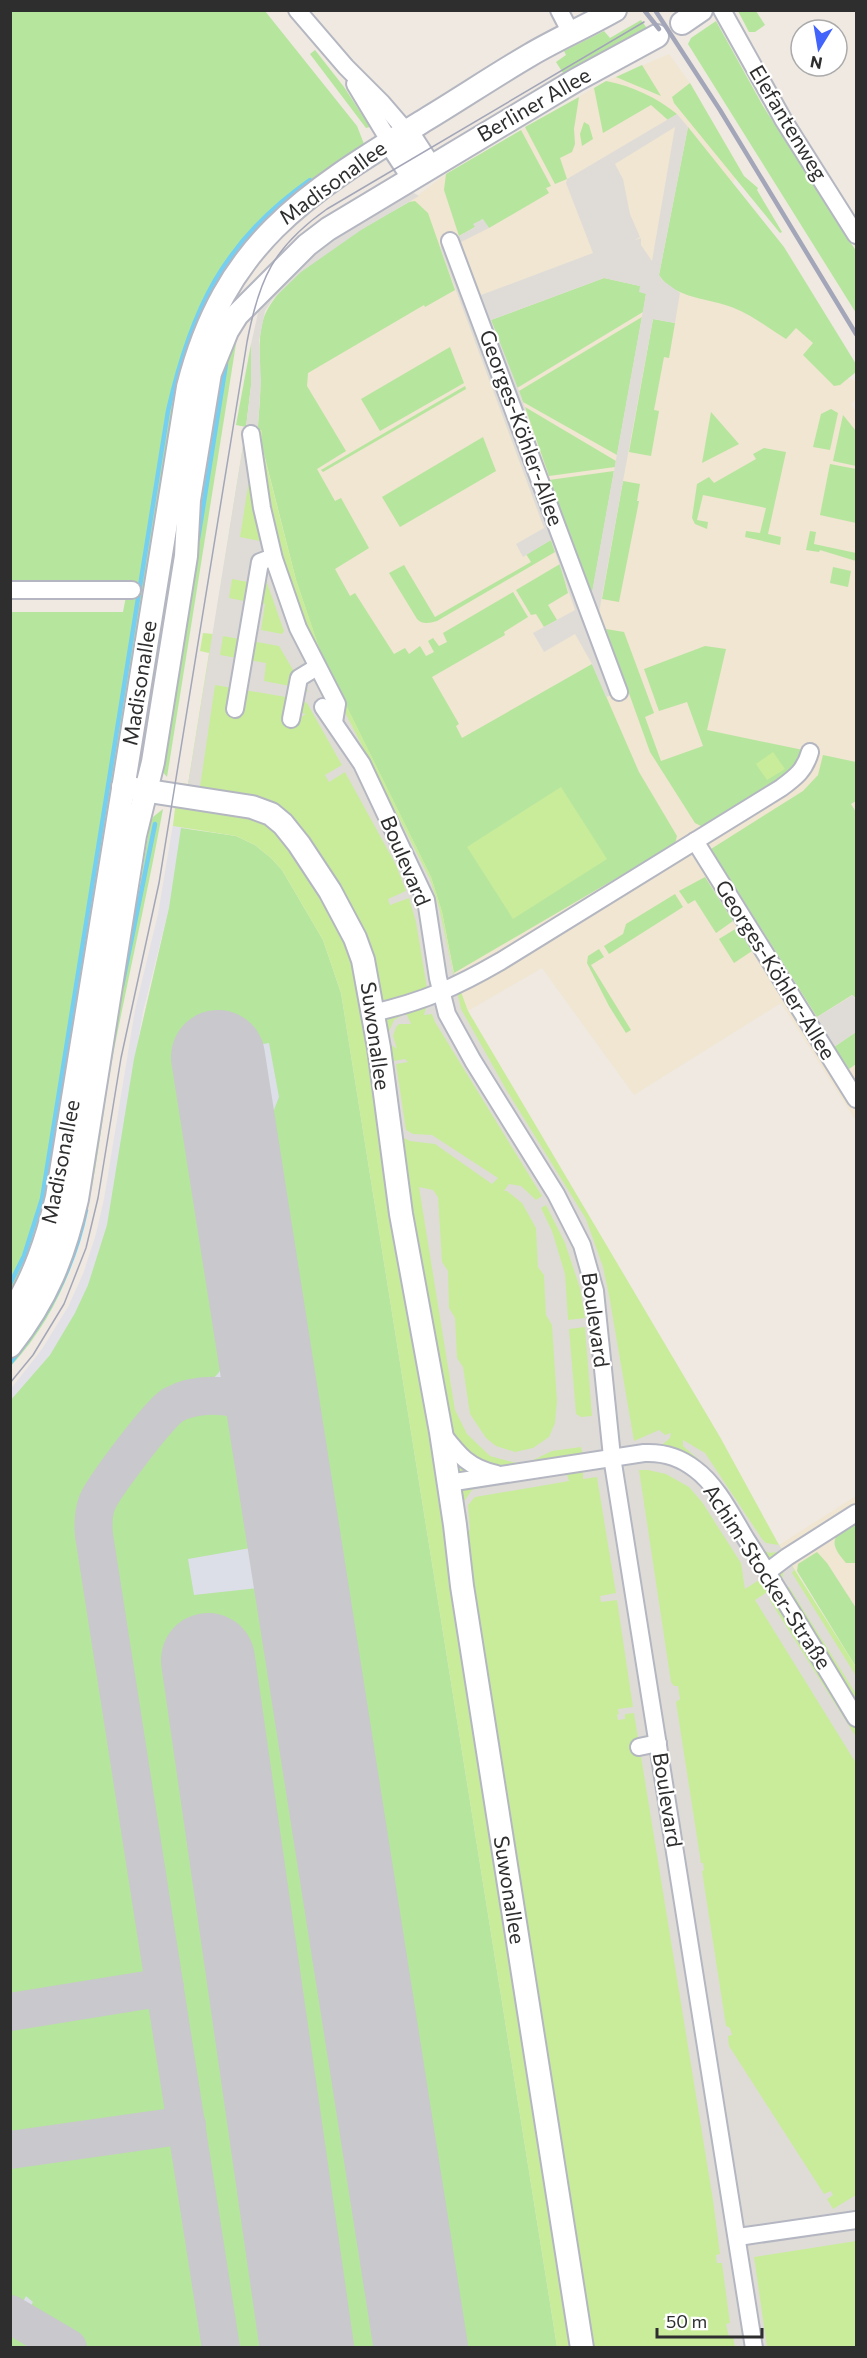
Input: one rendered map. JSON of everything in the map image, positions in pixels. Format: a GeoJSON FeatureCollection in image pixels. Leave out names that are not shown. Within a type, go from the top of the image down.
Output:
{"type":"FeatureCollection","features":[{"type":"Feature","properties":{"kind":"main road","name":"Berliner Allee"},"geometry":{"type":"LineString","coordinates":[[398,137],[531,54],[615,10]]}},
{"type":"Feature","properties":{"kind":"main road"},"geometry":{"type":"LineString","coordinates":[[682,23],[701,10]]}},
{"type":"Feature","properties":{"kind":"main road","name":"Berliner Allee"},"geometry":{"type":"LineString","coordinates":[[421,172],[576,80],[657,36]]}},
{"type":"Feature","properties":{"kind":"main road"},"geometry":{"type":"LineString","coordinates":[[398,137],[421,172]]}},
{"type":"Feature","properties":{"kind":"main road","name":"Madisonallee"},"geometry":{"type":"LineString","coordinates":[[10,1315],[34,1270],[48,1234],[57,1197],[134,789],[188,387],[204,334],[233,278],[274,226],[296,206],[329,182],[398,137]]}},
{"type":"Feature","properties":{"kind":"main road","name":"Madisonallee"},"geometry":{"type":"LineString","coordinates":[[10,1346],[45,1294],[63,1252],[77,1198],[135,835],[134,789],[153,762],[186,556],[189,500],[210,373],[218,351],[237,315],[307,245],[346,217],[421,172]]}},
{"type":"Feature","properties":{"kind":"main road","name":"Suwonallee"},"geometry":{"type":"LineString","coordinates":[[134,789],[252,807],[271,814],[283,824],[321,876],[355,938],[363,960],[373,1013],[401,1214],[441,1432],[462,1586],[582,2348]]}},
{"type":"Feature","properties":{"kind":"street"},"geometry":{"type":"LineString","coordinates":[[297,10],[346,67],[389,110],[398,137]]}},
{"type":"Feature","properties":{"kind":"street"},"geometry":{"type":"LineString","coordinates":[[560,10],[571,33]]}},
{"type":"Feature","properties":{"kind":"street","name":"Elefantenweg"},"geometry":{"type":"LineString","coordinates":[[723,10],[784,121],[854,227]]}},
{"type":"Feature","properties":{"kind":"street","name":"Georges-Köhler-Allee"},"geometry":{"type":"LineString","coordinates":[[450,241],[491,368],[525,459],[563,556],[595,616],[619,692]]}},
{"type":"Feature","properties":{"kind":"street","name":"Boulevard"},"geometry":{"type":"LineString","coordinates":[[251,434],[262,508],[273,557],[298,628],[337,704],[334,722],[362,764],[426,900],[441,993],[447,1014],[473,1061],[556,1194],[582,1245],[595,1292],[612,1457],[754,2348]]}},
{"type":"Feature","properties":{"kind":"street"},"geometry":{"type":"LineString","coordinates":[[235,709],[260,562],[273,557]]}},
{"type":"Feature","properties":{"kind":"street"},"geometry":{"type":"LineString","coordinates":[[10,590],[132,590]]}},
{"type":"Feature","properties":{"kind":"street"},"geometry":{"type":"LineString","coordinates":[[291,719],[299,678],[317,666]]}},
{"type":"Feature","properties":{"kind":"street"},"geometry":{"type":"LineString","coordinates":[[323,707],[334,722]]}},
{"type":"Feature","properties":{"kind":"street"},"geometry":{"type":"LineString","coordinates":[[373,1013],[413,1003],[457,987],[501,961],[799,775],[806,765],[810,752]]}},
{"type":"Feature","properties":{"kind":"street","name":"Georges-Köhler-Allee"},"geometry":{"type":"LineString","coordinates":[[694,841],[856,1099]]}},
{"type":"Feature","properties":{"kind":"street","name":"Suwonallee"},"geometry":{"type":"LineString","coordinates":[[441,1432],[463,1460],[488,1472],[504,1475]]}},
{"type":"Feature","properties":{"kind":"street","name":"Achim-Stocker-Straße"},"geometry":{"type":"LineString","coordinates":[[448,1483],[644,1453],[664,1454],[697,1470],[712,1486],[856,1718]]}},
{"type":"Feature","properties":{"kind":"street"},"geometry":{"type":"LineString","coordinates":[[767,1572],[856,1513]]}},
{"type":"Feature","properties":{"kind":"street"},"geometry":{"type":"LineString","coordinates":[[639,1747],[658,1743]]}},
{"type":"Feature","properties":{"kind":"street"},"geometry":{"type":"LineString","coordinates":[[738,2237],[856,2220]]}},
{"type":"Feature","properties":{"kind":"shaded area"},"geometry":{"type":"Polygon","coordinates":[[[669,54],[690,83],[742,172],[727,188],[848,379],[856,381],[856,399],[851,404],[856,412],[856,1121],[781,1003],[634,1095],[542,968],[468,1011],[262,431],[409,202],[446,174],[604,82],[669,54]]]}},
{"type":"Feature","properties":{"kind":"shaded area"},"geometry":{"type":"Polygon","coordinates":[[[677,114],[688,127],[659,275],[662,280],[680,293],[675,323],[653,319],[599,613],[628,689],[606,697],[592,664],[575,634],[544,652],[533,633],[575,610],[551,540],[523,557],[516,544],[544,528],[440,247],[475,227],[473,224],[483,219],[489,228],[461,242],[481,295],[593,253],[566,183],[567,179],[677,114]],[[675,127],[615,164],[623,179],[630,214],[640,237],[635,240],[641,238],[641,245],[652,261],[675,127]],[[604,278],[491,320],[592,592],[646,294],[639,292],[640,286],[604,278]]]}},
{"type":"Feature","properties":{"kind":"shaded area"},"geometry":{"type":"Polygon","coordinates":[[[414,193],[419,196],[361,230],[301,272],[273,299],[265,311],[259,341],[261,381],[258,426],[264,501],[282,574],[334,691],[430,879],[439,907],[461,1009],[507,1091],[586,1219],[603,1267],[634,1441],[659,1430],[665,1435],[671,1433],[670,1438],[663,1444],[583,1455],[581,1447],[552,1451],[529,1462],[516,1463],[490,1456],[467,1434],[455,1410],[419,1187],[433,1190],[438,1197],[442,1262],[448,1271],[449,1308],[455,1318],[457,1358],[463,1367],[470,1414],[486,1438],[496,1446],[515,1452],[533,1448],[549,1437],[555,1423],[557,1401],[552,1325],[546,1315],[544,1275],[538,1267],[536,1228],[522,1203],[504,1191],[509,1184],[521,1186],[536,1200],[542,1196],[432,1014],[424,1015],[426,1008],[430,1006],[416,922],[409,898],[390,905],[388,899],[406,891],[396,865],[345,772],[329,782],[325,775],[342,765],[307,703],[297,699],[296,712],[306,714],[296,720],[292,698],[215,685],[200,787],[188,785],[246,427],[251,386],[251,344],[261,300],[296,266],[343,231],[407,194],[414,193]],[[252,461],[240,537],[265,542],[252,461]],[[262,569],[256,602],[265,604],[261,630],[282,634],[284,631],[262,569]],[[232,579],[229,598],[249,602],[253,583],[232,579]],[[223,636],[220,655],[266,663],[264,681],[309,692],[279,646],[223,636]],[[546,1205],[541,1208],[552,1231],[565,1274],[568,1320],[585,1318],[580,1288],[565,1243],[546,1205]],[[585,1327],[569,1329],[576,1414],[581,1417],[592,1416],[585,1327]]]}},
{"type":"Feature","properties":{"kind":"shaded area"},"geometry":{"type":"Polygon","coordinates":[[[176,806],[196,809],[175,870],[169,908],[143,1012],[107,1225],[88,1285],[76,1313],[50,1355],[11,1401],[10,1390],[42,1349],[68,1307],[83,1274],[96,1234],[104,1199],[135,1010],[158,914],[176,806]]]}},
{"type":"Feature","properties":{"kind":"shaded area"},"geometry":{"type":"Polygon","coordinates":[[[181,828],[341,993],[557,2347],[11,2347],[10,1401],[50,1355],[75,1313],[88,1285],[107,1225],[134,1059],[169,908],[181,828]]]}},
{"type":"Feature","properties":{"kind":"shaded area"},"geometry":{"type":"Polygon","coordinates":[[[853,995],[856,1001],[856,1032],[834,1047],[817,1017],[853,995]]]}},
{"type":"Feature","properties":{"kind":"shaded area"},"geometry":{"type":"Polygon","coordinates":[[[407,1015],[411,1024],[399,1024],[396,1027],[393,1036],[397,1049],[390,1044],[388,1034],[394,1020],[407,1015]]]}},
{"type":"Feature","properties":{"kind":"shaded area"},"geometry":{"type":"Polygon","coordinates":[[[405,1059],[408,1062],[396,1064],[406,1130],[413,1134],[432,1135],[498,1178],[492,1184],[435,1144],[410,1141],[402,1137],[392,1065],[394,1061],[405,1059]]]}},
{"type":"Feature","properties":{"kind":"shaded area"},"geometry":{"type":"Polygon","coordinates":[[[683,1440],[705,1453],[762,1539],[766,1543],[779,1545],[783,1551],[770,1553],[761,1549],[705,1465],[683,1446],[683,1440]]]}},
{"type":"Feature","properties":{"kind":"shaded area"},"geometry":{"type":"Polygon","coordinates":[[[637,1460],[677,1468],[705,1488],[760,1575],[759,1580],[745,1589],[741,1563],[702,1502],[689,1487],[666,1474],[639,1470],[671,1682],[674,1686],[678,1686],[680,1699],[676,1702],[701,1863],[703,1863],[704,1870],[702,1871],[726,2026],[730,2028],[732,2035],[728,2036],[729,2046],[824,2194],[831,2191],[833,2195],[827,2199],[833,2209],[856,2195],[856,2241],[754,2257],[767,2347],[735,2347],[733,2336],[729,2337],[726,2324],[730,2323],[722,2263],[717,2263],[716,2255],[720,2254],[713,2200],[634,1713],[625,1714],[625,1719],[618,1720],[617,1715],[619,1714],[618,1709],[633,1707],[617,1600],[601,1602],[600,1596],[616,1593],[597,1477],[583,1479],[583,1472],[587,1468],[637,1460]]]}},
{"type":"Feature","properties":{"kind":"shaded area"},"geometry":{"type":"Polygon","coordinates":[[[561,1472],[567,1475],[569,1481],[475,1497],[468,1505],[470,1530],[466,1531],[463,1503],[472,1490],[482,1486],[561,1472]]]}},
{"type":"Feature","properties":{"kind":"shaded area"},"geometry":{"type":"Polygon","coordinates":[[[856,1496],[856,1608],[827,1563],[797,1571],[801,1579],[779,1545],[856,1496]]]}},
{"type":"Feature","properties":{"kind":"shaded area"},"geometry":{"type":"Polygon","coordinates":[[[790,1563],[794,1570],[792,1573],[856,1676],[856,1694],[789,1587],[784,1589],[783,1573],[790,1563]]]}},
{"type":"Feature","properties":{"kind":"shaded area"},"geometry":{"type":"Polygon","coordinates":[[[766,1593],[773,1596],[769,1599],[856,1737],[856,1763],[755,1600],[766,1593]]]}},
{"type":"Feature","properties":{"kind":"green space"},"geometry":{"type":"Polygon","coordinates":[[[11,11],[265,11],[357,126],[366,149],[223,278],[42,1225],[11,1297],[11,612],[123,612],[128,586],[11,585],[11,11]]]}},
{"type":"Feature","properties":{"kind":"green space"},"geometry":{"type":"Polygon","coordinates":[[[738,11],[756,11],[765,25],[755,32],[749,32],[738,11]]]}},
{"type":"Feature","properties":{"kind":"green space"},"geometry":{"type":"Polygon","coordinates":[[[641,20],[649,31],[576,71],[573,67],[563,73],[556,62],[566,55],[564,51],[604,31],[610,38],[641,20]]]}},
{"type":"Feature","properties":{"kind":"green space"},"geometry":{"type":"Polygon","coordinates":[[[716,21],[763,106],[856,251],[856,313],[688,44],[691,38],[716,21]]]}},
{"type":"Feature","properties":{"kind":"green space"},"geometry":{"type":"Polygon","coordinates":[[[315,50],[344,87],[370,127],[366,128],[310,54],[315,50]]]}},
{"type":"Feature","properties":{"kind":"green space"},"geometry":{"type":"Polygon","coordinates":[[[642,65],[661,96],[616,77],[642,65]]]}},
{"type":"Feature","properties":{"kind":"green space"},"geometry":{"type":"Polygon","coordinates":[[[606,81],[644,93],[677,114],[668,120],[651,105],[603,133],[594,88],[606,81]]]}},
{"type":"Feature","properties":{"kind":"green space"},"geometry":{"type":"Polygon","coordinates":[[[690,83],[744,176],[758,188],[757,190],[782,232],[780,233],[674,103],[672,97],[690,83]]]}},
{"type":"Feature","properties":{"kind":"green space"},"geometry":{"type":"Polygon","coordinates":[[[579,97],[574,129],[575,144],[572,152],[560,158],[567,179],[555,184],[525,127],[579,97]]]}},
{"type":"Feature","properties":{"kind":"green space"},"geometry":{"type":"Polygon","coordinates":[[[584,122],[589,125],[593,139],[582,146],[580,134],[584,122]]]}},
{"type":"Feature","properties":{"kind":"green space"},"geometry":{"type":"Polygon","coordinates":[[[688,127],[784,247],[856,364],[856,372],[840,385],[834,386],[803,355],[813,343],[796,328],[786,339],[734,308],[693,297],[674,289],[659,275],[688,127]]]}},
{"type":"Feature","properties":{"kind":"green space"},"geometry":{"type":"Polygon","coordinates":[[[521,130],[551,186],[546,188],[549,193],[489,228],[482,219],[475,227],[459,236],[444,190],[446,174],[521,130]]]}},
{"type":"Feature","properties":{"kind":"green space"},"geometry":{"type":"Polygon","coordinates":[[[415,201],[428,213],[455,290],[425,307],[424,305],[308,373],[307,386],[346,451],[317,469],[335,501],[341,498],[369,548],[335,569],[350,596],[355,593],[394,654],[405,648],[409,654],[420,646],[426,656],[434,652],[428,641],[433,638],[439,646],[447,642],[443,633],[513,592],[528,617],[504,632],[505,635],[432,677],[459,724],[456,726],[462,738],[592,664],[639,772],[677,836],[675,844],[454,973],[442,912],[431,877],[322,657],[296,580],[262,446],[262,431],[258,429],[260,338],[262,324],[270,306],[302,270],[324,254],[370,224],[409,202],[415,201]]]}},
{"type":"Feature","properties":{"kind":"green space"},"geometry":{"type":"Polygon","coordinates":[[[604,278],[640,286],[646,294],[643,312],[517,388],[491,320],[604,278]]]}},
{"type":"Feature","properties":{"kind":"green space"},"geometry":{"type":"Polygon","coordinates":[[[642,317],[617,455],[523,402],[519,391],[642,317]]]}},
{"type":"Feature","properties":{"kind":"green space"},"geometry":{"type":"Polygon","coordinates":[[[653,319],[675,323],[669,358],[664,357],[654,410],[659,411],[651,456],[629,452],[653,319]]]}},
{"type":"Feature","properties":{"kind":"green space"},"geometry":{"type":"Polygon","coordinates":[[[239,325],[167,777],[162,771],[212,398],[239,325]]]}},
{"type":"Feature","properties":{"kind":"green space"},"geometry":{"type":"Polygon","coordinates":[[[251,344],[251,386],[246,427],[236,425],[251,344]]]}},
{"type":"Feature","properties":{"kind":"green space"},"geometry":{"type":"Polygon","coordinates":[[[450,347],[464,383],[380,431],[361,399],[450,347]]]}},
{"type":"Feature","properties":{"kind":"green space"},"geometry":{"type":"Polygon","coordinates":[[[465,386],[466,389],[323,472],[321,470],[465,386]]]}},
{"type":"Feature","properties":{"kind":"green space"},"geometry":{"type":"Polygon","coordinates":[[[525,407],[616,461],[615,467],[549,476],[525,407]]]}},
{"type":"Feature","properties":{"kind":"green space"},"geometry":{"type":"Polygon","coordinates":[[[831,409],[838,413],[830,450],[813,447],[821,414],[831,409]]]}},
{"type":"Feature","properties":{"kind":"green space"},"geometry":{"type":"Polygon","coordinates":[[[711,412],[739,444],[702,463],[711,412]]]}},
{"type":"Feature","properties":{"kind":"green space"},"geometry":{"type":"Polygon","coordinates":[[[843,415],[856,431],[856,466],[833,461],[843,415]]]}},
{"type":"Feature","properties":{"kind":"green space"},"geometry":{"type":"Polygon","coordinates":[[[246,427],[262,431],[262,447],[296,580],[322,656],[431,877],[442,912],[453,970],[468,1011],[720,1437],[779,1545],[856,1667],[856,2347],[557,2347],[341,993],[323,940],[282,870],[271,858],[255,845],[236,836],[173,826],[178,783],[188,784],[209,653],[200,651],[203,633],[213,634],[246,427]]]}},
{"type":"Feature","properties":{"kind":"green space"},"geometry":{"type":"Polygon","coordinates":[[[483,437],[496,471],[400,527],[382,497],[483,437]]]}},
{"type":"Feature","properties":{"kind":"green space"},"geometry":{"type":"Polygon","coordinates":[[[764,448],[786,452],[768,534],[781,537],[780,545],[745,537],[746,531],[760,533],[766,508],[703,495],[697,520],[708,522],[707,529],[695,524],[692,518],[697,484],[709,477],[714,483],[756,459],[753,454],[764,448]]]}},
{"type":"Feature","properties":{"kind":"green space"},"geometry":{"type":"Polygon","coordinates":[[[830,464],[856,469],[856,523],[820,515],[830,464]]]}},
{"type":"Feature","properties":{"kind":"green space"},"geometry":{"type":"Polygon","coordinates":[[[614,471],[592,594],[549,480],[614,471]]]}},
{"type":"Feature","properties":{"kind":"green space"},"geometry":{"type":"Polygon","coordinates":[[[623,481],[640,484],[637,501],[639,501],[619,602],[602,599],[623,481]]]}},
{"type":"Feature","properties":{"kind":"green space"},"geometry":{"type":"Polygon","coordinates":[[[810,531],[816,532],[814,544],[856,553],[856,561],[820,550],[819,552],[806,550],[810,531]]]}},
{"type":"Feature","properties":{"kind":"green space"},"geometry":{"type":"Polygon","coordinates":[[[551,540],[555,552],[437,621],[424,623],[417,619],[389,573],[404,565],[435,617],[531,562],[526,554],[551,540]]]}},
{"type":"Feature","properties":{"kind":"green space"},"geometry":{"type":"Polygon","coordinates":[[[560,564],[568,593],[548,605],[557,620],[544,627],[536,614],[531,615],[516,590],[560,564]]]}},
{"type":"Feature","properties":{"kind":"green space"},"geometry":{"type":"Polygon","coordinates":[[[833,567],[851,571],[848,587],[830,583],[833,567]]]}},
{"type":"Feature","properties":{"kind":"green space"},"geometry":{"type":"Polygon","coordinates":[[[606,629],[624,632],[654,713],[645,717],[661,761],[703,746],[687,702],[659,711],[644,669],[705,646],[726,649],[707,730],[803,750],[798,761],[789,773],[748,803],[708,826],[695,823],[650,752],[606,629]]]}},
{"type":"Feature","properties":{"kind":"green space"},"geometry":{"type":"Polygon","coordinates":[[[773,752],[785,769],[767,780],[756,764],[773,752]]]}},
{"type":"Feature","properties":{"kind":"green space"},"geometry":{"type":"Polygon","coordinates":[[[823,755],[856,762],[856,801],[851,804],[856,812],[856,998],[852,995],[817,1017],[711,849],[803,791],[818,775],[823,755]]]}},
{"type":"Feature","properties":{"kind":"green space"},"geometry":{"type":"Polygon","coordinates":[[[561,787],[607,859],[513,919],[467,847],[561,787]]]}},
{"type":"Feature","properties":{"kind":"green space"},"geometry":{"type":"Polygon","coordinates":[[[163,809],[113,1055],[85,1219],[74,1258],[59,1295],[38,1331],[11,1366],[11,1357],[19,1348],[136,909],[150,824],[153,817],[163,809]]]}},
{"type":"Feature","properties":{"kind":"green space"},"geometry":{"type":"Polygon","coordinates":[[[181,828],[236,836],[255,845],[271,858],[282,870],[323,940],[341,993],[557,2347],[452,2347],[263,1138],[279,1097],[269,1043],[185,1057],[231,1344],[228,1354],[221,1369],[205,1385],[171,1398],[157,1410],[107,1477],[88,1510],[84,1522],[156,1980],[152,1986],[146,1988],[11,2009],[10,1401],[50,1355],[75,1313],[88,1285],[107,1225],[134,1059],[169,908],[181,828]]]}},
{"type":"Feature","properties":{"kind":"green space"},"geometry":{"type":"Polygon","coordinates":[[[705,877],[733,921],[716,933],[695,900],[688,904],[679,891],[705,877]]]}},
{"type":"Feature","properties":{"kind":"green space"},"geometry":{"type":"Polygon","coordinates":[[[675,894],[683,907],[609,954],[604,946],[623,934],[626,924],[675,894]]]}},
{"type":"Feature","properties":{"kind":"green space"},"geometry":{"type":"Polygon","coordinates":[[[737,928],[752,951],[734,963],[719,939],[737,928]]]}},
{"type":"Feature","properties":{"kind":"green space"},"geometry":{"type":"Polygon","coordinates":[[[599,949],[604,957],[591,965],[631,1030],[626,1033],[587,963],[588,956],[599,949]]]}},
{"type":"Feature","properties":{"kind":"green space"},"geometry":{"type":"Polygon","coordinates":[[[856,1032],[856,1064],[849,1069],[834,1047],[856,1032]]]}},
{"type":"Feature","properties":{"kind":"green space"},"geometry":{"type":"Polygon","coordinates":[[[196,1406],[221,1411],[242,1426],[261,1546],[188,1559],[194,1595],[268,1587],[389,2347],[231,2347],[101,1525],[103,1511],[165,1423],[175,1413],[196,1406]]]}},
{"type":"Feature","properties":{"kind":"green space"},"geometry":{"type":"Polygon","coordinates":[[[856,1520],[856,1563],[846,1563],[836,1549],[835,1538],[856,1520]]]}},
{"type":"Feature","properties":{"kind":"green space"},"geometry":{"type":"Polygon","coordinates":[[[817,1552],[827,1563],[856,1608],[856,1667],[797,1571],[798,1564],[817,1552]]]}},
{"type":"Feature","properties":{"kind":"green space"},"geometry":{"type":"Polygon","coordinates":[[[151,1997],[160,2003],[175,2099],[164,2119],[11,2145],[11,2019],[151,1997]]]}},
{"type":"Feature","properties":{"kind":"green space"},"geometry":{"type":"Polygon","coordinates":[[[166,2135],[183,2149],[212,2329],[203,2348],[80,2347],[26,2316],[33,2302],[26,2296],[19,2310],[11,2304],[11,2159],[166,2135]]]}},
{"type":"Feature","properties":{"kind":"green space"},"geometry":{"type":"Polygon","coordinates":[[[11,2326],[31,2336],[25,2347],[11,2347],[11,2326]]]}},
{"type":"Feature","properties":{"kind":"waterway"},"geometry":{"type":"LineString","coordinates":[[10,1284],[24,1256],[42,1199],[168,411],[177,375],[200,310],[215,280],[233,253],[254,228],[280,203],[310,180]]}},
{"type":"Feature","properties":{"kind":"waterway"},"geometry":{"type":"LineString","coordinates":[[198,539],[226,364]]}},
{"type":"Feature","properties":{"kind":"waterway"},"geometry":{"type":"LineString","coordinates":[[122,986],[155,824]]}},
{"type":"Feature","properties":{"kind":"waterway"},"geometry":{"type":"LineString","coordinates":[[10,1363],[24,1346],[58,1291],[74,1252],[86,1210]]}},
{"type":"Feature","properties":{"kind":"taxiway"},"geometry":{"type":"LineString","coordinates":[[221,2348],[94,1535],[94,1519],[97,1503],[109,1482],[144,1436],[173,1405],[204,1396],[243,1399],[255,1402],[264,1408],[276,1423]]}},
{"type":"Feature","properties":{"kind":"taxiway"},"geometry":{"type":"LineString","coordinates":[[10,2012],[165,1987]]}},
{"type":"Feature","properties":{"kind":"taxiway"},"geometry":{"type":"LineString","coordinates":[[10,2150],[187,2125]]}},
{"type":"Feature","properties":{"kind":"taxiway"},"geometry":{"type":"LineString","coordinates":[[10,2314],[68,2348]]}},
{"type":"Feature","properties":{"kind":"runway"},"geometry":{"type":"LineString","coordinates":[[218,1057],[421,2348]]}},
{"type":"Feature","properties":{"kind":"runway"},"geometry":{"type":"LineString","coordinates":[[208,1660],[307,2348]]}},
{"type":"Feature","properties":{"kind":"tram line"},"geometry":{"type":"LineString","coordinates":[[10,1383],[33,1355],[64,1304],[86,1248],[98,1198],[121,1058],[159,883],[247,342],[263,282],[271,266],[293,237],[327,209],[644,22]]}},
{"type":"Feature","properties":{"kind":"railway"},"geometry":{"type":"LineString","coordinates":[[644,10],[659,29]]}},
{"type":"Feature","properties":{"kind":"railway"},"geometry":{"type":"LineString","coordinates":[[655,10],[720,110],[856,334]]}}]}
